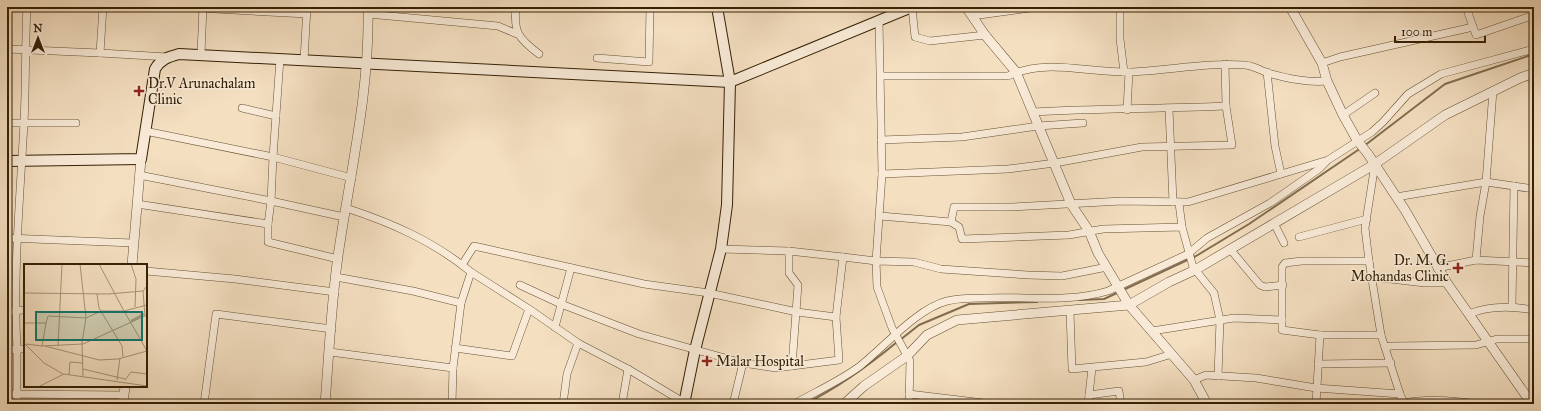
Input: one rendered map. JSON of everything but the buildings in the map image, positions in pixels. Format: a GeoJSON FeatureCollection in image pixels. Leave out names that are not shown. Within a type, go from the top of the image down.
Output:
{"type":"FeatureCollection","features":[{"type":"Feature","properties":{"kind":"main road"},"geometry":{"type":"LineString","coordinates":[[684,403],[695,350],[720,249],[727,205],[730,82],[716,7]]}},
{"type":"Feature","properties":{"kind":"main road"},"geometry":{"type":"LineString","coordinates":[[7,160],[141,159],[155,70],[160,62],[168,57],[179,54],[730,82],[912,7]]}},
{"type":"Feature","properties":{"kind":"street"},"geometry":{"type":"LineString","coordinates":[[17,404],[21,349],[15,310],[20,161],[24,122],[27,7]]}},
{"type":"Feature","properties":{"kind":"street"},"geometry":{"type":"LineString","coordinates":[[100,53],[103,7]]}},
{"type":"Feature","properties":{"kind":"street"},"geometry":{"type":"LineString","coordinates":[[178,7],[307,11],[304,60]]}},
{"type":"Feature","properties":{"kind":"street"},"geometry":{"type":"LineString","coordinates":[[516,7],[514,20],[517,34],[526,45],[539,54]]}},
{"type":"Feature","properties":{"kind":"street"},"geometry":{"type":"LineString","coordinates":[[597,58],[649,62],[650,7]]}},
{"type":"Feature","properties":{"kind":"street"},"geometry":{"type":"LineString","coordinates":[[912,7],[914,37],[930,41],[985,35]]}},
{"type":"Feature","properties":{"kind":"street"},"geometry":{"type":"LineString","coordinates":[[966,7],[985,35],[1016,72],[1071,204],[1090,231],[1098,253],[1129,304],[1194,380],[1207,404]]}},
{"type":"Feature","properties":{"kind":"street"},"geometry":{"type":"LineString","coordinates":[[972,16],[1037,7]]}},
{"type":"Feature","properties":{"kind":"street"},"geometry":{"type":"LineString","coordinates":[[1084,7],[1120,7],[1120,40],[1126,72],[1127,110]]}},
{"type":"Feature","properties":{"kind":"street"},"geometry":{"type":"LineString","coordinates":[[1290,7],[1322,63],[1327,82],[1342,115],[1396,197],[1437,268],[1532,404]]}},
{"type":"Feature","properties":{"kind":"street"},"geometry":{"type":"LineString","coordinates":[[1466,7],[1476,35],[1534,15]]}},
{"type":"Feature","properties":{"kind":"street"},"geometry":{"type":"LineString","coordinates":[[201,54],[203,8]]}},
{"type":"Feature","properties":{"kind":"street"},"geometry":{"type":"LineString","coordinates":[[325,404],[338,259],[344,217],[352,178],[367,64],[368,11],[498,26],[517,34]]}},
{"type":"Feature","properties":{"kind":"street"},"geometry":{"type":"LineString","coordinates":[[879,21],[882,174],[876,261],[878,287],[896,336],[906,353],[910,368],[909,404]]}},
{"type":"Feature","properties":{"kind":"street"},"geometry":{"type":"LineString","coordinates":[[1322,63],[1340,57],[1473,27]]}},
{"type":"Feature","properties":{"kind":"street"},"geometry":{"type":"LineString","coordinates":[[7,49],[168,57]]}},
{"type":"Feature","properties":{"kind":"street"},"geometry":{"type":"LineString","coordinates":[[951,222],[954,207],[1122,201],[1176,203],[1309,167],[1328,160],[1359,142],[1383,122],[1408,94],[1441,74],[1534,49]]}},
{"type":"Feature","properties":{"kind":"street"},"geometry":{"type":"LineString","coordinates":[[280,59],[268,242],[338,259]]}},
{"type":"Feature","properties":{"kind":"street"},"geometry":{"type":"LineString","coordinates":[[881,76],[1008,76],[1027,69],[1054,67],[1126,72],[1225,64],[1254,66],[1267,72],[1311,83],[1327,82]]}},
{"type":"Feature","properties":{"kind":"street"},"geometry":{"type":"LineString","coordinates":[[882,174],[1008,169],[1055,163],[1142,147],[1232,145],[1226,106],[1225,64]]}},
{"type":"Feature","properties":{"kind":"street"},"geometry":{"type":"LineString","coordinates":[[1267,72],[1275,146],[1281,174]]}},
{"type":"Feature","properties":{"kind":"street"},"geometry":{"type":"LineString","coordinates":[[844,404],[927,335],[957,320],[1015,314],[1070,312],[1129,304],[1230,249],[1375,164],[1444,115],[1534,73]]}},
{"type":"Feature","properties":{"kind":"street"},"geometry":{"type":"LineString","coordinates":[[1476,260],[1480,216],[1486,182],[1493,91]]}},
{"type":"Feature","properties":{"kind":"street"},"geometry":{"type":"LineString","coordinates":[[1342,115],[1375,93]]}},
{"type":"Feature","properties":{"kind":"street"},"geometry":{"type":"LineString","coordinates":[[1033,112],[1095,108],[1127,110],[1226,106]]}},
{"type":"Feature","properties":{"kind":"street"},"geometry":{"type":"LineString","coordinates":[[242,108],[276,116]]}},
{"type":"Feature","properties":{"kind":"street"},"geometry":{"type":"LineString","coordinates":[[1168,109],[1169,147],[1176,203],[1188,256],[1194,268],[1214,293],[1220,320],[1218,376]]}},
{"type":"Feature","properties":{"kind":"street"},"geometry":{"type":"LineString","coordinates":[[7,122],[76,123]]}},
{"type":"Feature","properties":{"kind":"street"},"geometry":{"type":"LineString","coordinates":[[881,140],[962,137],[1038,126],[1083,123]]}},
{"type":"Feature","properties":{"kind":"street"},"geometry":{"type":"LineString","coordinates":[[145,131],[273,157],[352,178]]}},
{"type":"Feature","properties":{"kind":"street"},"geometry":{"type":"LineString","coordinates":[[132,264],[141,159]]}},
{"type":"Feature","properties":{"kind":"street"},"geometry":{"type":"LineString","coordinates":[[794,404],[859,366],[925,312],[946,301],[984,298],[1084,296],[1120,287],[1188,256],[1207,238],[1270,203],[1319,169],[1328,160]]}},
{"type":"Feature","properties":{"kind":"street"},"geometry":{"type":"LineString","coordinates":[[1375,164],[1366,228],[1369,261],[1373,277],[1381,335],[1404,404],[1422,399],[1438,399],[1480,404]]}},
{"type":"Feature","properties":{"kind":"street"},"geometry":{"type":"LineString","coordinates":[[139,175],[344,217]]}},
{"type":"Feature","properties":{"kind":"street"},"geometry":{"type":"LineString","coordinates":[[1396,197],[1486,182],[1534,188]]}},
{"type":"Feature","properties":{"kind":"street"},"geometry":{"type":"LineString","coordinates":[[1512,306],[1514,262],[1514,186]]}},
{"type":"Feature","properties":{"kind":"street"},"geometry":{"type":"LineString","coordinates":[[137,204],[268,224]]}},
{"type":"Feature","properties":{"kind":"street"},"geometry":{"type":"LineString","coordinates":[[346,208],[381,219],[424,239],[578,343],[628,369],[684,403]]}},
{"type":"Feature","properties":{"kind":"street"},"geometry":{"type":"LineString","coordinates":[[880,216],[951,222],[960,227],[962,239],[1069,235],[1103,229],[1182,227]]}},
{"type":"Feature","properties":{"kind":"street"},"geometry":{"type":"LineString","coordinates":[[1299,237],[1367,219]]}},
{"type":"Feature","properties":{"kind":"street"},"geometry":{"type":"LineString","coordinates":[[1274,223],[1284,243]]}},
{"type":"Feature","properties":{"kind":"street"},"geometry":{"type":"LineString","coordinates":[[7,238],[134,243]]}},
{"type":"Feature","properties":{"kind":"street"},"geometry":{"type":"LineString","coordinates":[[462,265],[474,246],[644,284],[709,293],[797,312],[836,317]]}},
{"type":"Feature","properties":{"kind":"street"},"geometry":{"type":"LineString","coordinates":[[720,249],[789,252],[876,261],[914,262],[941,269],[1028,275],[1062,276],[1107,267]]}},
{"type":"Feature","properties":{"kind":"street"},"geometry":{"type":"LineString","coordinates":[[1230,249],[1260,285],[1265,287],[1283,285]]}},
{"type":"Feature","properties":{"kind":"street"},"geometry":{"type":"LineString","coordinates":[[789,252],[789,273],[798,285],[792,366]]}},
{"type":"Feature","properties":{"kind":"street"},"geometry":{"type":"LineString","coordinates":[[520,285],[561,304],[639,334],[744,363],[776,368],[839,360],[836,317],[843,257]]}},
{"type":"Feature","properties":{"kind":"street"},"geometry":{"type":"LineString","coordinates":[[1437,268],[1476,260],[1534,263]]}},
{"type":"Feature","properties":{"kind":"street"},"geometry":{"type":"LineString","coordinates":[[1369,261],[1302,261],[1285,263],[1282,267],[1282,330],[1320,335],[1381,335]]}},
{"type":"Feature","properties":{"kind":"street"},"geometry":{"type":"LineString","coordinates":[[555,327],[571,268]]}},
{"type":"Feature","properties":{"kind":"street"},"geometry":{"type":"LineString","coordinates":[[147,271],[235,279],[335,292]]}},
{"type":"Feature","properties":{"kind":"street"},"geometry":{"type":"LineString","coordinates":[[452,404],[453,368],[461,303],[471,272]]}},
{"type":"Feature","properties":{"kind":"street"},"geometry":{"type":"LineString","coordinates":[[7,276],[16,276]]}},
{"type":"Feature","properties":{"kind":"street"},"geometry":{"type":"LineString","coordinates":[[336,277],[413,291],[461,303]]}},
{"type":"Feature","properties":{"kind":"street"},"geometry":{"type":"LineString","coordinates":[[1373,277],[1405,281],[1447,283]]}},
{"type":"Feature","properties":{"kind":"street"},"geometry":{"type":"LineString","coordinates":[[1469,314],[1478,310],[1512,306],[1534,310]]}},
{"type":"Feature","properties":{"kind":"street"},"geometry":{"type":"LineString","coordinates":[[455,348],[512,356],[529,309]]}},
{"type":"Feature","properties":{"kind":"street"},"geometry":{"type":"LineString","coordinates":[[7,311],[24,310]]}},
{"type":"Feature","properties":{"kind":"street"},"geometry":{"type":"LineString","coordinates":[[1070,312],[1072,370],[1146,362],[1172,354]]}},
{"type":"Feature","properties":{"kind":"street"},"geometry":{"type":"LineString","coordinates":[[204,404],[216,314],[332,329]]}},
{"type":"Feature","properties":{"kind":"street"},"geometry":{"type":"LineString","coordinates":[[1152,331],[1220,320],[1282,320]]}},
{"type":"Feature","properties":{"kind":"street"},"geometry":{"type":"LineString","coordinates":[[1316,404],[1320,335]]}},
{"type":"Feature","properties":{"kind":"street"},"geometry":{"type":"LineString","coordinates":[[1385,347],[1476,345],[1497,339],[1534,339]]}},
{"type":"Feature","properties":{"kind":"street"},"geometry":{"type":"LineString","coordinates":[[564,404],[567,374],[578,343]]}},
{"type":"Feature","properties":{"kind":"street"},"geometry":{"type":"LineString","coordinates":[[7,350],[21,349]]}},
{"type":"Feature","properties":{"kind":"street"},"geometry":{"type":"LineString","coordinates":[[330,352],[453,368]]}},
{"type":"Feature","properties":{"kind":"street"},"geometry":{"type":"LineString","coordinates":[[733,404],[744,363]]}},
{"type":"Feature","properties":{"kind":"street"},"geometry":{"type":"LineString","coordinates":[[1318,364],[1391,363]]}},
{"type":"Feature","properties":{"kind":"street"},"geometry":{"type":"LineString","coordinates":[[1088,404],[1092,368]]}},
{"type":"Feature","properties":{"kind":"street"},"geometry":{"type":"LineString","coordinates":[[622,404],[628,369]]}},
{"type":"Feature","properties":{"kind":"street"},"geometry":{"type":"LineString","coordinates":[[1194,380],[1206,375],[1256,378],[1316,388],[1400,394]]}},
{"type":"Feature","properties":{"kind":"street"},"geometry":{"type":"LineString","coordinates":[[1089,395],[1119,392],[1121,404]]}},
{"type":"Feature","properties":{"kind":"street"},"geometry":{"type":"LineString","coordinates":[[7,394],[124,399]]}},
{"type":"Feature","properties":{"kind":"street"},"geometry":{"type":"LineString","coordinates":[[909,394],[992,404]]}},
{"type":"Feature","properties":{"kind":"waterway"},"geometry":{"type":"LineString","coordinates":[[1364,146],[1445,84],[1534,54]]}},
{"type":"Feature","properties":{"kind":"waterway"},"geometry":{"type":"LineString","coordinates":[[1123,290],[1196,256],[1249,224],[1361,148]]}},
{"type":"Feature","properties":{"kind":"waterway"},"geometry":{"type":"LineString","coordinates":[[1079,300],[1104,299],[1119,292]]}},
{"type":"Feature","properties":{"kind":"waterway"},"geometry":{"type":"LineString","coordinates":[[900,340],[919,325],[969,304],[1037,302]]}},
{"type":"Feature","properties":{"kind":"waterway"},"geometry":{"type":"LineString","coordinates":[[805,404],[830,391],[853,376],[897,342]]}},
{"type":"Feature","properties":{"kind":"place","name":"Dr.V Arunachalam Clinic"},"geometry":{"type":"Point","coordinates":[139,91]}},
{"type":"Feature","properties":{"kind":"place","name":"Dr. M. G. Mohandas Clinic"},"geometry":{"type":"Point","coordinates":[1458,268]}},
{"type":"Feature","properties":{"kind":"place","name":"Malar Hospital"},"geometry":{"type":"Point","coordinates":[707,361]}}]}
